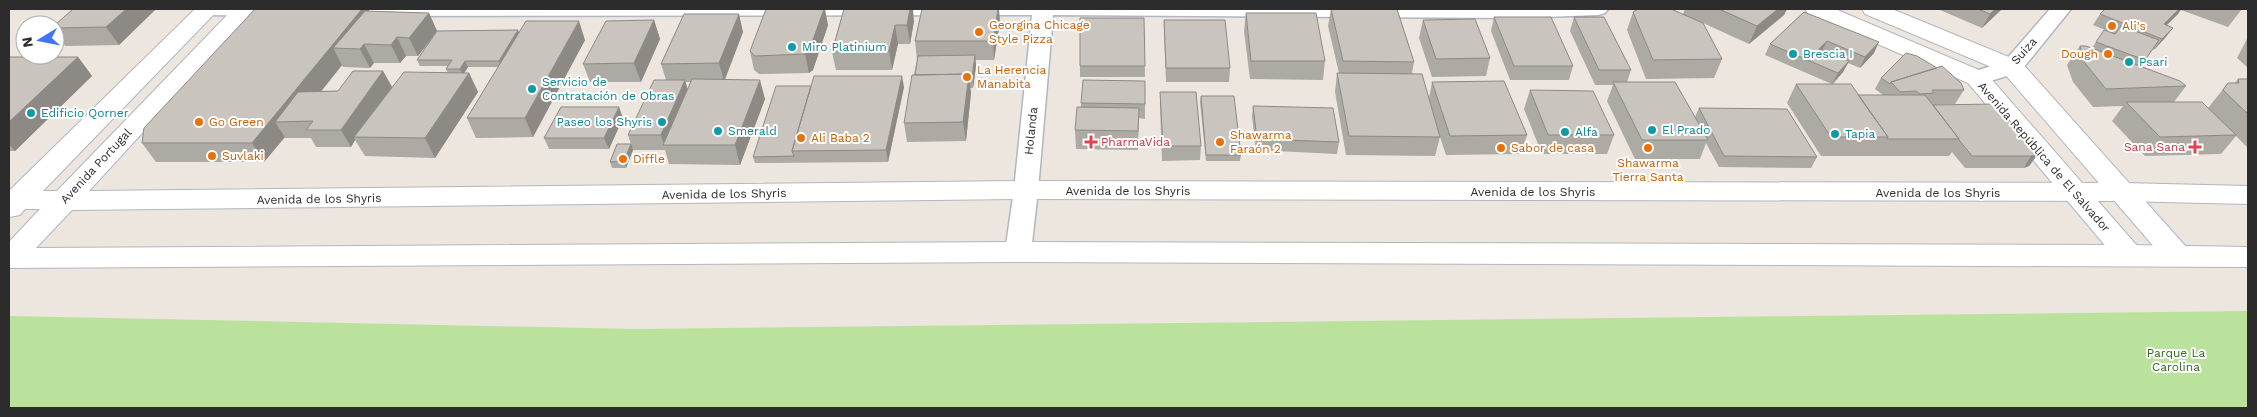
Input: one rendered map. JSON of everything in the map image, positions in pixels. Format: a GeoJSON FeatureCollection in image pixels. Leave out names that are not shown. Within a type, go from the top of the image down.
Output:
{"type":"FeatureCollection","features":[{"type":"Feature","properties":{"kind":"main road"},"geometry":{"type":"LineString","coordinates":[[12,203],[208,9]]}},
{"type":"Feature","properties":{"kind":"main road","name":"Avenida Portugal"},"geometry":{"type":"LineString","coordinates":[[9,258],[245,9]]}},
{"type":"Feature","properties":{"kind":"main road","name":"Avenida República de El Salvador"},"geometry":{"type":"LineString","coordinates":[[1816,9],[1976,78],[2129,255]]}},
{"type":"Feature","properties":{"kind":"main road"},"geometry":{"type":"LineString","coordinates":[[1873,9],[2012,66],[2178,256]]}},
{"type":"Feature","properties":{"kind":"main road","name":"Avenida de los Shyris"},"geometry":{"type":"LineString","coordinates":[[12,203],[1026,190],[2076,194],[2122,192],[2248,195]]}},
{"type":"Feature","properties":{"kind":"main road"},"geometry":{"type":"LineString","coordinates":[[9,258],[1018,252],[2129,255],[2248,257]]}},
{"type":"Feature","properties":{"kind":"street"},"geometry":{"type":"LineString","coordinates":[[208,9],[288,10]]}},
{"type":"Feature","properties":{"kind":"street"},"geometry":{"type":"LineString","coordinates":[[317,10],[1043,9],[1516,12],[1598,9]]}},
{"type":"Feature","properties":{"kind":"street","name":"Holanda"},"geometry":{"type":"LineString","coordinates":[[1018,252],[1026,190],[1043,9]]}},
{"type":"Feature","properties":{"kind":"street","name":"Suiza"},"geometry":{"type":"LineString","coordinates":[[1976,78],[2012,66],[2061,9]]}},
{"type":"Feature","properties":{"kind":"green space","name":"Parque La Carolina"},"geometry":{"type":"Polygon","coordinates":[[[2248,311],[2248,408],[9,408],[9,316],[636,329],[2248,311]]]}},
{"type":"Feature","properties":{"kind":"building"},"geometry":{"type":"Polygon","coordinates":[[[73,9],[126,9],[106,27],[65,28],[65,16],[73,9]]]}},
{"type":"Feature","properties":{"kind":"building"},"geometry":{"type":"Polygon","coordinates":[[[255,9],[362,9],[252,143],[142,143],[144,128],[255,9]]]}},
{"type":"Feature","properties":{"kind":"building"},"geometry":{"type":"Polygon","coordinates":[[[766,9],[824,9],[809,51],[805,54],[755,56],[750,51],[766,9]]]}},
{"type":"Feature","properties":{"kind":"building"},"geometry":{"type":"Polygon","coordinates":[[[844,9],[910,9],[907,25],[895,25],[889,51],[832,52],[844,9]]]}},
{"type":"Feature","properties":{"kind":"building"},"geometry":{"type":"Polygon","coordinates":[[[922,9],[998,9],[993,41],[915,41],[922,9]]]}},
{"type":"Feature","properties":{"kind":"building"},"geometry":{"type":"Polygon","coordinates":[[[1331,9],[1397,9],[1414,62],[1343,61],[1331,9]]]}},
{"type":"Feature","properties":{"kind":"building"},"geometry":{"type":"Polygon","coordinates":[[[1638,9],[1671,9],[1703,23],[1722,59],[1653,60],[1633,12],[1638,9]]]}},
{"type":"Feature","properties":{"kind":"building"},"geometry":{"type":"Polygon","coordinates":[[[1719,9],[1778,9],[1757,26],[1719,9]]]}},
{"type":"Feature","properties":{"kind":"building"},"geometry":{"type":"Polygon","coordinates":[[[1978,9],[1995,9],[1990,14],[1978,9]]]}},
{"type":"Feature","properties":{"kind":"building"},"geometry":{"type":"Polygon","coordinates":[[[2105,9],[2179,9],[2164,24],[2173,28],[2162,39],[2100,14],[2105,9]]]}},
{"type":"Feature","properties":{"kind":"building"},"geometry":{"type":"Polygon","coordinates":[[[365,11],[429,13],[409,38],[397,37],[391,45],[364,44],[360,49],[333,48],[365,11]]]}},
{"type":"Feature","properties":{"kind":"building"},"geometry":{"type":"Polygon","coordinates":[[[1804,12],[1879,42],[1865,57],[1827,41],[1819,49],[1849,61],[1838,73],[1770,44],[1804,12]]]}},
{"type":"Feature","properties":{"kind":"building"},"geometry":{"type":"Polygon","coordinates":[[[1246,13],[1316,13],[1325,61],[1251,61],[1246,13]]]}},
{"type":"Feature","properties":{"kind":"building"},"geometry":{"type":"Polygon","coordinates":[[[684,14],[739,14],[719,63],[661,64],[684,14]]]}},
{"type":"Feature","properties":{"kind":"building"},"geometry":{"type":"Polygon","coordinates":[[[1494,17],[1551,17],[1573,66],[1514,66],[1494,17]]]}},
{"type":"Feature","properties":{"kind":"building"},"geometry":{"type":"Polygon","coordinates":[[[1574,17],[1604,17],[1631,70],[1599,70],[1574,17]]]}},
{"type":"Feature","properties":{"kind":"building"},"geometry":{"type":"Polygon","coordinates":[[[1080,18],[1144,18],[1145,66],[1080,66],[1080,18]]]}},
{"type":"Feature","properties":{"kind":"building"},"geometry":{"type":"Polygon","coordinates":[[[1475,19],[1490,58],[1436,59],[1423,20],[1475,19]]]}},
{"type":"Feature","properties":{"kind":"building"},"geometry":{"type":"Polygon","coordinates":[[[654,20],[634,63],[583,64],[606,21],[654,20]]]}},
{"type":"Feature","properties":{"kind":"building"},"geometry":{"type":"Polygon","coordinates":[[[1164,20],[1225,20],[1230,68],[1166,68],[1164,20]]]}},
{"type":"Feature","properties":{"kind":"building"},"geometry":{"type":"Polygon","coordinates":[[[526,21],[579,21],[525,118],[467,118],[526,21]]]}},
{"type":"Feature","properties":{"kind":"building"},"geometry":{"type":"Polygon","coordinates":[[[2121,26],[2159,40],[2145,60],[2096,42],[2104,30],[2115,34],[2121,26]]]}},
{"type":"Feature","properties":{"kind":"building"},"geometry":{"type":"Polygon","coordinates":[[[518,30],[499,61],[465,61],[460,69],[446,69],[452,60],[417,60],[437,31],[518,30]]]}},
{"type":"Feature","properties":{"kind":"building"},"geometry":{"type":"Polygon","coordinates":[[[2080,46],[2086,46],[2180,81],[2186,86],[2106,89],[2085,63],[2080,46]]]}},
{"type":"Feature","properties":{"kind":"building"},"geometry":{"type":"Polygon","coordinates":[[[1906,53],[1917,56],[1937,68],[1891,82],[1890,84],[1881,78],[1906,53]]]}},
{"type":"Feature","properties":{"kind":"building"},"geometry":{"type":"Polygon","coordinates":[[[975,55],[972,77],[969,77],[969,74],[915,75],[918,56],[975,55]]]}},
{"type":"Feature","properties":{"kind":"building"},"geometry":{"type":"Polygon","coordinates":[[[9,57],[15,57],[15,65],[65,65],[65,57],[78,57],[9,122],[9,57]]]}},
{"type":"Feature","properties":{"kind":"building"},"geometry":{"type":"Polygon","coordinates":[[[1942,66],[1961,83],[1964,90],[1932,90],[1934,93],[1920,94],[1916,91],[1900,92],[1891,82],[1942,66]]]}},
{"type":"Feature","properties":{"kind":"building"},"geometry":{"type":"Polygon","coordinates":[[[353,71],[383,71],[341,130],[306,130],[313,121],[275,122],[298,92],[338,91],[353,71]]]}},
{"type":"Feature","properties":{"kind":"building"},"geometry":{"type":"Polygon","coordinates":[[[404,72],[469,73],[425,138],[354,137],[404,72]]]}},
{"type":"Feature","properties":{"kind":"building"},"geometry":{"type":"Polygon","coordinates":[[[1337,73],[1422,74],[1440,137],[1349,136],[1337,73]]]}},
{"type":"Feature","properties":{"kind":"building"},"geometry":{"type":"Polygon","coordinates":[[[969,74],[963,122],[904,123],[912,75],[969,74]]]}},
{"type":"Feature","properties":{"kind":"building"},"geometry":{"type":"Polygon","coordinates":[[[814,76],[902,76],[886,150],[792,151],[814,76]]]}},
{"type":"Feature","properties":{"kind":"building"},"geometry":{"type":"Polygon","coordinates":[[[692,79],[760,80],[735,145],[663,145],[692,79]]]}},
{"type":"Feature","properties":{"kind":"building"},"geometry":{"type":"Polygon","coordinates":[[[2238,79],[2248,79],[2248,114],[2223,90],[2228,83],[2239,83],[2238,79]]]}},
{"type":"Feature","properties":{"kind":"building"},"geometry":{"type":"Polygon","coordinates":[[[654,80],[685,80],[661,135],[628,135],[654,80]]]}},
{"type":"Feature","properties":{"kind":"building"},"geometry":{"type":"Polygon","coordinates":[[[1083,80],[1145,81],[1145,104],[1081,103],[1083,80]]]}},
{"type":"Feature","properties":{"kind":"building"},"geometry":{"type":"Polygon","coordinates":[[[1504,81],[1527,135],[1450,136],[1432,82],[1504,81]]]}},
{"type":"Feature","properties":{"kind":"building"},"geometry":{"type":"Polygon","coordinates":[[[1613,82],[1675,82],[1708,140],[1642,140],[1613,82]]]}},
{"type":"Feature","properties":{"kind":"building"},"geometry":{"type":"Polygon","coordinates":[[[1796,84],[1851,84],[1888,137],[1831,137],[1796,84]]]}},
{"type":"Feature","properties":{"kind":"building"},"geometry":{"type":"Polygon","coordinates":[[[776,86],[811,86],[792,151],[794,156],[753,157],[776,86]]]}},
{"type":"Feature","properties":{"kind":"building"},"geometry":{"type":"Polygon","coordinates":[[[1530,90],[1593,91],[1614,135],[1548,135],[1530,90]]]}},
{"type":"Feature","properties":{"kind":"building"},"geometry":{"type":"Polygon","coordinates":[[[1160,92],[1196,92],[1201,146],[1163,146],[1160,92]]]}},
{"type":"Feature","properties":{"kind":"building"},"geometry":{"type":"Polygon","coordinates":[[[1858,95],[1925,95],[1959,139],[1887,139],[1888,137],[1858,95]]]}},
{"type":"Feature","properties":{"kind":"building"},"geometry":{"type":"Polygon","coordinates":[[[1201,96],[1234,96],[1241,155],[1206,155],[1201,96]]]}},
{"type":"Feature","properties":{"kind":"building"},"geometry":{"type":"Polygon","coordinates":[[[2126,102],[2202,102],[2236,135],[2160,137],[2126,102]]]}},
{"type":"Feature","properties":{"kind":"building"},"geometry":{"type":"Polygon","coordinates":[[[1995,104],[2035,149],[2037,155],[1972,156],[1933,105],[1995,104]]]}},
{"type":"Feature","properties":{"kind":"building"},"geometry":{"type":"Polygon","coordinates":[[[1253,106],[1333,108],[1339,142],[1257,139],[1253,106]]]}},
{"type":"Feature","properties":{"kind":"building"},"geometry":{"type":"Polygon","coordinates":[[[561,107],[619,107],[604,138],[544,138],[561,107]]]}},
{"type":"Feature","properties":{"kind":"building"},"geometry":{"type":"Polygon","coordinates":[[[1077,107],[1139,108],[1138,131],[1075,130],[1077,107]]]}},
{"type":"Feature","properties":{"kind":"building"},"geometry":{"type":"Polygon","coordinates":[[[1699,108],[1787,109],[1817,157],[1724,156],[1699,108]]]}},
{"type":"Feature","properties":{"kind":"building"},"geometry":{"type":"Polygon","coordinates":[[[617,144],[631,144],[624,161],[610,162],[617,144]]]}},
{"type":"Feature","properties":{"kind":"place","name":"Ali's"},"geometry":{"type":"Point","coordinates":[2112,26]}},
{"type":"Feature","properties":{"kind":"place","name":"Georgina Chicage Style Pizza"},"geometry":{"type":"Point","coordinates":[979,32]}},
{"type":"Feature","properties":{"kind":"place","name":"Miro Platinium"},"geometry":{"type":"Point","coordinates":[792,47]}},
{"type":"Feature","properties":{"kind":"place","name":"Brescia I"},"geometry":{"type":"Point","coordinates":[1793,54]}},
{"type":"Feature","properties":{"kind":"place","name":"Dough"},"geometry":{"type":"Point","coordinates":[2108,54]}},
{"type":"Feature","properties":{"kind":"place","name":"Psari"},"geometry":{"type":"Point","coordinates":[2129,62]}},
{"type":"Feature","properties":{"kind":"place","name":"La Herencia Manabita"},"geometry":{"type":"Point","coordinates":[967,77]}},
{"type":"Feature","properties":{"kind":"place","name":"Servicio de Contratación de Obras"},"geometry":{"type":"Point","coordinates":[532,89]}},
{"type":"Feature","properties":{"kind":"place","name":"Edificio Qorner"},"geometry":{"type":"Point","coordinates":[31,113]}},
{"type":"Feature","properties":{"kind":"place","name":"Go Green"},"geometry":{"type":"Point","coordinates":[199,122]}},
{"type":"Feature","properties":{"kind":"place","name":"Paseo los Shyris"},"geometry":{"type":"Point","coordinates":[662,122]}},
{"type":"Feature","properties":{"kind":"place","name":"El Prado"},"geometry":{"type":"Point","coordinates":[1652,130]}},
{"type":"Feature","properties":{"kind":"place","name":"Smerald"},"geometry":{"type":"Point","coordinates":[718,131]}},
{"type":"Feature","properties":{"kind":"place","name":"Alfa"},"geometry":{"type":"Point","coordinates":[1565,132]}},
{"type":"Feature","properties":{"kind":"place","name":"Tapia"},"geometry":{"type":"Point","coordinates":[1835,134]}},
{"type":"Feature","properties":{"kind":"place","name":"Ali Baba 2"},"geometry":{"type":"Point","coordinates":[801,138]}},
{"type":"Feature","properties":{"kind":"place","name":"PharmaVida"},"geometry":{"type":"Point","coordinates":[1091,142]}},
{"type":"Feature","properties":{"kind":"place","name":"Shawarma Faraón 2"},"geometry":{"type":"Point","coordinates":[1220,142]}},
{"type":"Feature","properties":{"kind":"place","name":"Sana Sana"},"geometry":{"type":"Point","coordinates":[2195,147]}},
{"type":"Feature","properties":{"kind":"place","name":"Sabor de casa"},"geometry":{"type":"Point","coordinates":[1501,148]}},
{"type":"Feature","properties":{"kind":"place","name":"Shawarma Tierra Santa"},"geometry":{"type":"Point","coordinates":[1648,148]}},
{"type":"Feature","properties":{"kind":"place","name":"Suvlaki"},"geometry":{"type":"Point","coordinates":[212,156]}},
{"type":"Feature","properties":{"kind":"place","name":"Diffle"},"geometry":{"type":"Point","coordinates":[623,159]}}]}
